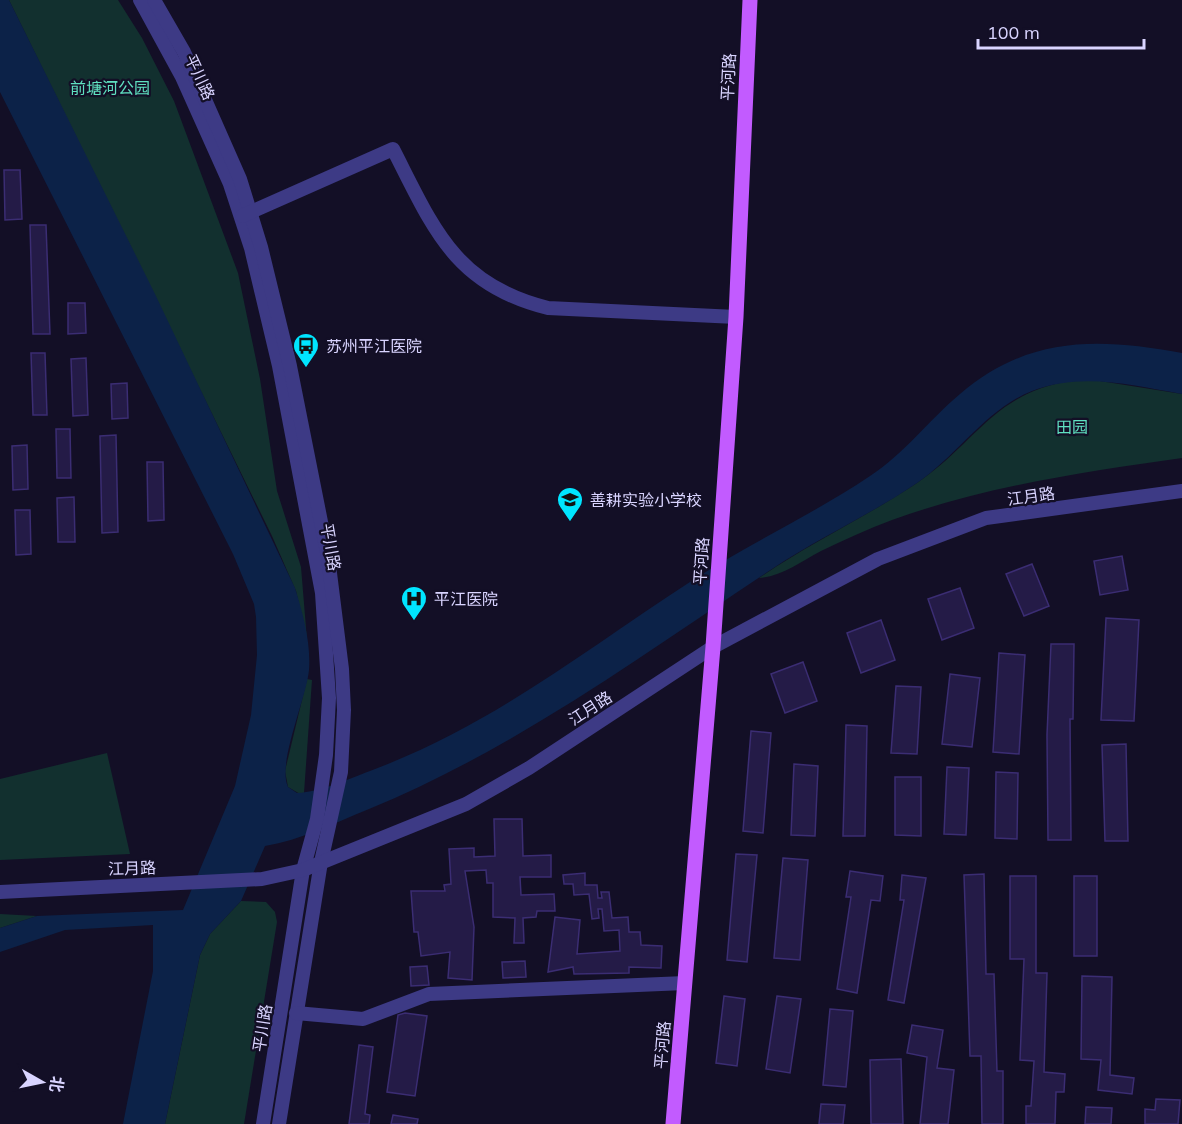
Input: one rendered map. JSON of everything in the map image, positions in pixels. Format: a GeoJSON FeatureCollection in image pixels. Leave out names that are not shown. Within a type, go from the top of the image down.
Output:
{"type":"FeatureCollection","features":[{"type":"Feature","properties":{"kind":"main road","name":"平河路"},"geometry":{"type":"LineString","coordinates":[[674,1124],[713,647],[736,317],[750,0]]}},
{"type":"Feature","properties":{"kind":"street","name":"平川路"},"geometry":{"type":"LineString","coordinates":[[140,0],[182,76],[245,214],[268,273],[290,366],[328,557],[343,682],[341,772],[321,862],[279,1124]]}},
{"type":"Feature","properties":{"kind":"street","name":"平川路"},"geometry":{"type":"LineString","coordinates":[[154,0],[184,52],[240,179],[245,214],[320,574],[329,698],[323,773],[310,845],[303,870],[263,1124]]}},
{"type":"Feature","properties":{"kind":"street"},"geometry":{"type":"LineString","coordinates":[[245,214],[393,149],[433,228],[456,259],[486,282],[519,301],[548,308],[736,317]]}},
{"type":"Feature","properties":{"kind":"street","name":"江月路"},"geometry":{"type":"LineString","coordinates":[[0,892],[262,879],[303,870],[466,804],[529,768],[713,647],[878,559],[986,518],[1182,491]]}},
{"type":"Feature","properties":{"kind":"street"},"geometry":{"type":"LineString","coordinates":[[296,1013],[363,1019],[429,994],[685,983]]}},
{"type":"Feature","properties":{"kind":"green space","name":"前塘河公园"},"geometry":{"type":"Polygon","coordinates":[[[9,0],[118,0],[142,38],[174,101],[238,273],[260,379],[277,491],[301,567],[307,640],[296,591],[272,536],[9,0]]]}},
{"type":"Feature","properties":{"kind":"green space","name":"田园"},"geometry":{"type":"Polygon","coordinates":[[[1070,381],[1100,381],[1182,394],[1182,458],[1036,481],[927,508],[883,523],[821,551],[784,571],[759,578],[917,483],[937,468],[1003,408],[1044,387],[1070,381]]]}},
{"type":"Feature","properties":{"kind":"green space"},"geometry":{"type":"Polygon","coordinates":[[[307,679],[312,680],[304,793],[300,794],[288,787],[285,771],[307,679]]]}},
{"type":"Feature","properties":{"kind":"green space"},"geometry":{"type":"Polygon","coordinates":[[[107,753],[130,854],[0,860],[0,779],[107,753]]]}},
{"type":"Feature","properties":{"kind":"green space"},"geometry":{"type":"Polygon","coordinates":[[[241,901],[266,902],[275,912],[277,922],[244,1124],[165,1124],[200,955],[210,934],[241,901]]]}},
{"type":"Feature","properties":{"kind":"green space"},"geometry":{"type":"Polygon","coordinates":[[[0,914],[37,916],[0,928],[0,914]]]}},
{"type":"Feature","properties":{"kind":"water"},"geometry":{"type":"Polygon","coordinates":[[[0,0],[9,0],[155,294],[295,588],[309,649],[307,683],[286,763],[288,787],[297,793],[334,785],[415,753],[457,732],[536,686],[712,568],[826,504],[870,476],[894,458],[960,394],[986,375],[1012,361],[1039,351],[1093,344],[1122,345],[1182,353],[1182,394],[1125,384],[1088,381],[1050,385],[1015,399],[986,421],[932,472],[917,483],[790,558],[526,730],[423,785],[369,809],[318,831],[265,846],[241,901],[210,934],[200,955],[165,1124],[123,1124],[153,971],[153,925],[65,930],[0,952],[0,928],[37,916],[183,910],[235,786],[251,715],[257,655],[256,617],[254,604],[233,554],[0,92],[0,0]]]}},
{"type":"Feature","properties":{"kind":"building"},"geometry":{"type":"Polygon","coordinates":[[[4,170],[20,170],[22,219],[5,220],[4,170]]]}},
{"type":"Feature","properties":{"kind":"building"},"geometry":{"type":"Polygon","coordinates":[[[30,225],[46,225],[50,334],[33,334],[30,225]]]}},
{"type":"Feature","properties":{"kind":"building"},"geometry":{"type":"Polygon","coordinates":[[[68,303],[85,303],[86,333],[68,334],[68,303]]]}},
{"type":"Feature","properties":{"kind":"building"},"geometry":{"type":"Polygon","coordinates":[[[31,353],[45,353],[47,415],[33,415],[31,353]]]}},
{"type":"Feature","properties":{"kind":"building"},"geometry":{"type":"Polygon","coordinates":[[[86,358],[88,415],[73,416],[71,359],[86,358]]]}},
{"type":"Feature","properties":{"kind":"building"},"geometry":{"type":"Polygon","coordinates":[[[127,383],[128,418],[112,419],[111,384],[127,383]]]}},
{"type":"Feature","properties":{"kind":"building"},"geometry":{"type":"Polygon","coordinates":[[[56,429],[70,429],[71,478],[57,478],[56,429]]]}},
{"type":"Feature","properties":{"kind":"building"},"geometry":{"type":"Polygon","coordinates":[[[116,435],[118,532],[102,533],[100,436],[116,435]]]}},
{"type":"Feature","properties":{"kind":"building"},"geometry":{"type":"Polygon","coordinates":[[[27,445],[28,489],[13,490],[12,446],[27,445]]]}},
{"type":"Feature","properties":{"kind":"building"},"geometry":{"type":"Polygon","coordinates":[[[147,462],[163,462],[164,520],[148,521],[147,462]]]}},
{"type":"Feature","properties":{"kind":"building"},"geometry":{"type":"Polygon","coordinates":[[[74,497],[75,542],[58,542],[57,498],[74,497]]]}},
{"type":"Feature","properties":{"kind":"building"},"geometry":{"type":"Polygon","coordinates":[[[15,510],[30,510],[31,554],[16,555],[15,510]]]}},
{"type":"Feature","properties":{"kind":"building"},"geometry":{"type":"Polygon","coordinates":[[[1122,556],[1128,590],[1100,595],[1094,561],[1122,556]]]}},
{"type":"Feature","properties":{"kind":"building"},"geometry":{"type":"Polygon","coordinates":[[[1032,564],[1049,606],[1024,616],[1006,574],[1032,564]]]}},
{"type":"Feature","properties":{"kind":"building"},"geometry":{"type":"Polygon","coordinates":[[[960,588],[974,628],[942,640],[928,599],[960,588]]]}},
{"type":"Feature","properties":{"kind":"building"},"geometry":{"type":"Polygon","coordinates":[[[1106,618],[1139,620],[1134,721],[1101,720],[1106,618]]]}},
{"type":"Feature","properties":{"kind":"building"},"geometry":{"type":"Polygon","coordinates":[[[881,620],[895,660],[861,673],[847,633],[881,620]]]}},
{"type":"Feature","properties":{"kind":"building"},"geometry":{"type":"Polygon","coordinates":[[[1051,644],[1074,644],[1073,719],[1070,719],[1071,840],[1048,840],[1047,735],[1051,644]]]}},
{"type":"Feature","properties":{"kind":"building"},"geometry":{"type":"Polygon","coordinates":[[[999,653],[1025,655],[1019,754],[993,752],[999,653]]]}},
{"type":"Feature","properties":{"kind":"building"},"geometry":{"type":"Polygon","coordinates":[[[803,662],[817,701],[785,713],[771,674],[803,662]]]}},
{"type":"Feature","properties":{"kind":"building"},"geometry":{"type":"Polygon","coordinates":[[[950,674],[980,678],[972,747],[942,744],[950,674]]]}},
{"type":"Feature","properties":{"kind":"building"},"geometry":{"type":"Polygon","coordinates":[[[896,686],[921,687],[917,754],[891,753],[896,686]]]}},
{"type":"Feature","properties":{"kind":"building"},"geometry":{"type":"Polygon","coordinates":[[[846,725],[867,726],[865,836],[843,836],[846,725]]]}},
{"type":"Feature","properties":{"kind":"building"},"geometry":{"type":"Polygon","coordinates":[[[751,731],[771,733],[763,833],[743,831],[751,731]]]}},
{"type":"Feature","properties":{"kind":"building"},"geometry":{"type":"Polygon","coordinates":[[[1126,744],[1128,841],[1105,841],[1102,745],[1126,744]]]}},
{"type":"Feature","properties":{"kind":"building"},"geometry":{"type":"Polygon","coordinates":[[[794,764],[818,766],[815,836],[791,835],[794,764]]]}},
{"type":"Feature","properties":{"kind":"building"},"geometry":{"type":"Polygon","coordinates":[[[947,767],[969,768],[966,835],[944,834],[947,767]]]}},
{"type":"Feature","properties":{"kind":"building"},"geometry":{"type":"Polygon","coordinates":[[[996,772],[1018,773],[1017,839],[995,838],[996,772]]]}},
{"type":"Feature","properties":{"kind":"building"},"geometry":{"type":"Polygon","coordinates":[[[895,777],[921,777],[921,836],[895,835],[895,777]]]}},
{"type":"Feature","properties":{"kind":"building"},"geometry":{"type":"Polygon","coordinates":[[[494,819],[522,819],[523,856],[551,855],[551,877],[520,877],[521,895],[554,894],[555,911],[537,911],[536,917],[523,918],[524,943],[514,943],[515,918],[493,917],[493,883],[487,883],[486,870],[465,871],[474,927],[472,980],[448,978],[450,952],[421,956],[418,932],[414,932],[411,891],[445,891],[444,885],[451,884],[449,849],[474,848],[474,857],[495,856],[494,819]]]}},
{"type":"Feature","properties":{"kind":"building"},"geometry":{"type":"Polygon","coordinates":[[[736,854],[757,855],[747,962],[727,960],[736,854]]]}},
{"type":"Feature","properties":{"kind":"building"},"geometry":{"type":"Polygon","coordinates":[[[783,858],[808,860],[800,960],[774,958],[783,858]]]}},
{"type":"Feature","properties":{"kind":"building"},"geometry":{"type":"Polygon","coordinates":[[[850,871],[883,876],[880,901],[871,900],[857,993],[837,989],[851,897],[846,897],[850,871]]]}},
{"type":"Feature","properties":{"kind":"building"},"geometry":{"type":"Polygon","coordinates":[[[585,873],[585,885],[597,885],[598,898],[602,898],[601,892],[609,892],[612,918],[628,917],[629,932],[640,932],[641,945],[662,946],[661,968],[629,967],[629,973],[574,974],[573,967],[548,972],[555,917],[580,920],[577,954],[620,951],[619,930],[604,931],[602,909],[598,909],[599,918],[592,919],[589,894],[574,895],[573,884],[564,884],[563,875],[585,873]]]}},
{"type":"Feature","properties":{"kind":"building"},"geometry":{"type":"Polygon","coordinates":[[[984,874],[986,974],[994,974],[997,1071],[1003,1071],[1003,1124],[982,1124],[981,1056],[970,1056],[964,875],[984,874]]]}},
{"type":"Feature","properties":{"kind":"building"},"geometry":{"type":"Polygon","coordinates":[[[902,875],[926,878],[904,1003],[888,1000],[904,900],[900,900],[902,875]]]}},
{"type":"Feature","properties":{"kind":"building"},"geometry":{"type":"Polygon","coordinates":[[[1010,876],[1036,876],[1036,973],[1047,973],[1044,1072],[1065,1074],[1064,1092],[1056,1092],[1055,1124],[1026,1124],[1026,1106],[1031,1106],[1034,1061],[1020,1060],[1024,959],[1010,959],[1010,876]]]}},
{"type":"Feature","properties":{"kind":"building"},"geometry":{"type":"Polygon","coordinates":[[[1074,876],[1097,876],[1097,956],[1074,956],[1074,876]]]}},
{"type":"Feature","properties":{"kind":"building"},"geometry":{"type":"Polygon","coordinates":[[[525,961],[526,977],[503,978],[502,962],[525,961]]]}},
{"type":"Feature","properties":{"kind":"building"},"geometry":{"type":"Polygon","coordinates":[[[427,966],[429,985],[411,986],[410,967],[427,966]]]}},
{"type":"Feature","properties":{"kind":"building"},"geometry":{"type":"Polygon","coordinates":[[[1082,976],[1112,977],[1110,1075],[1134,1078],[1132,1094],[1098,1090],[1101,1060],[1081,1059],[1082,976]]]}},
{"type":"Feature","properties":{"kind":"building"},"geometry":{"type":"Polygon","coordinates":[[[724,996],[745,999],[737,1066],[716,1063],[724,996]]]}},
{"type":"Feature","properties":{"kind":"building"},"geometry":{"type":"Polygon","coordinates":[[[777,996],[801,999],[790,1073],[766,1069],[777,996]]]}},
{"type":"Feature","properties":{"kind":"building"},"geometry":{"type":"Polygon","coordinates":[[[830,1009],[853,1011],[846,1087],[823,1085],[830,1009]]]}},
{"type":"Feature","properties":{"kind":"building"},"geometry":{"type":"Polygon","coordinates":[[[405,1013],[427,1016],[415,1096],[387,1092],[398,1015],[405,1013]]]}},
{"type":"Feature","properties":{"kind":"building"},"geometry":{"type":"Polygon","coordinates":[[[912,1025],[943,1030],[937,1068],[954,1070],[948,1124],[920,1124],[927,1057],[907,1053],[912,1025]]]}},
{"type":"Feature","properties":{"kind":"building"},"geometry":{"type":"Polygon","coordinates":[[[359,1045],[373,1047],[365,1114],[370,1115],[369,1124],[349,1124],[359,1045]]]}},
{"type":"Feature","properties":{"kind":"building"},"geometry":{"type":"Polygon","coordinates":[[[901,1059],[903,1124],[871,1124],[870,1060],[901,1059]]]}},
{"type":"Feature","properties":{"kind":"building"},"geometry":{"type":"Polygon","coordinates":[[[1156,1099],[1180,1100],[1178,1124],[1145,1124],[1145,1109],[1155,1110],[1156,1099]]]}},
{"type":"Feature","properties":{"kind":"building"},"geometry":{"type":"Polygon","coordinates":[[[821,1104],[845,1105],[843,1124],[819,1124],[821,1104]]]}},
{"type":"Feature","properties":{"kind":"building"},"geometry":{"type":"Polygon","coordinates":[[[1086,1107],[1112,1108],[1111,1124],[1085,1124],[1086,1107]]]}},
{"type":"Feature","properties":{"kind":"building"},"geometry":{"type":"Polygon","coordinates":[[[393,1115],[418,1119],[417,1124],[391,1124],[393,1115]]]}},
{"type":"Feature","properties":{"kind":"place","name":"苏州平江医院"},"geometry":{"type":"Point","coordinates":[306,369]}},
{"type":"Feature","properties":{"kind":"place","name":"善耕实验小学校"},"geometry":{"type":"Point","coordinates":[570,523]}},
{"type":"Feature","properties":{"kind":"place","name":"平江医院"},"geometry":{"type":"Point","coordinates":[414,622]}}]}
